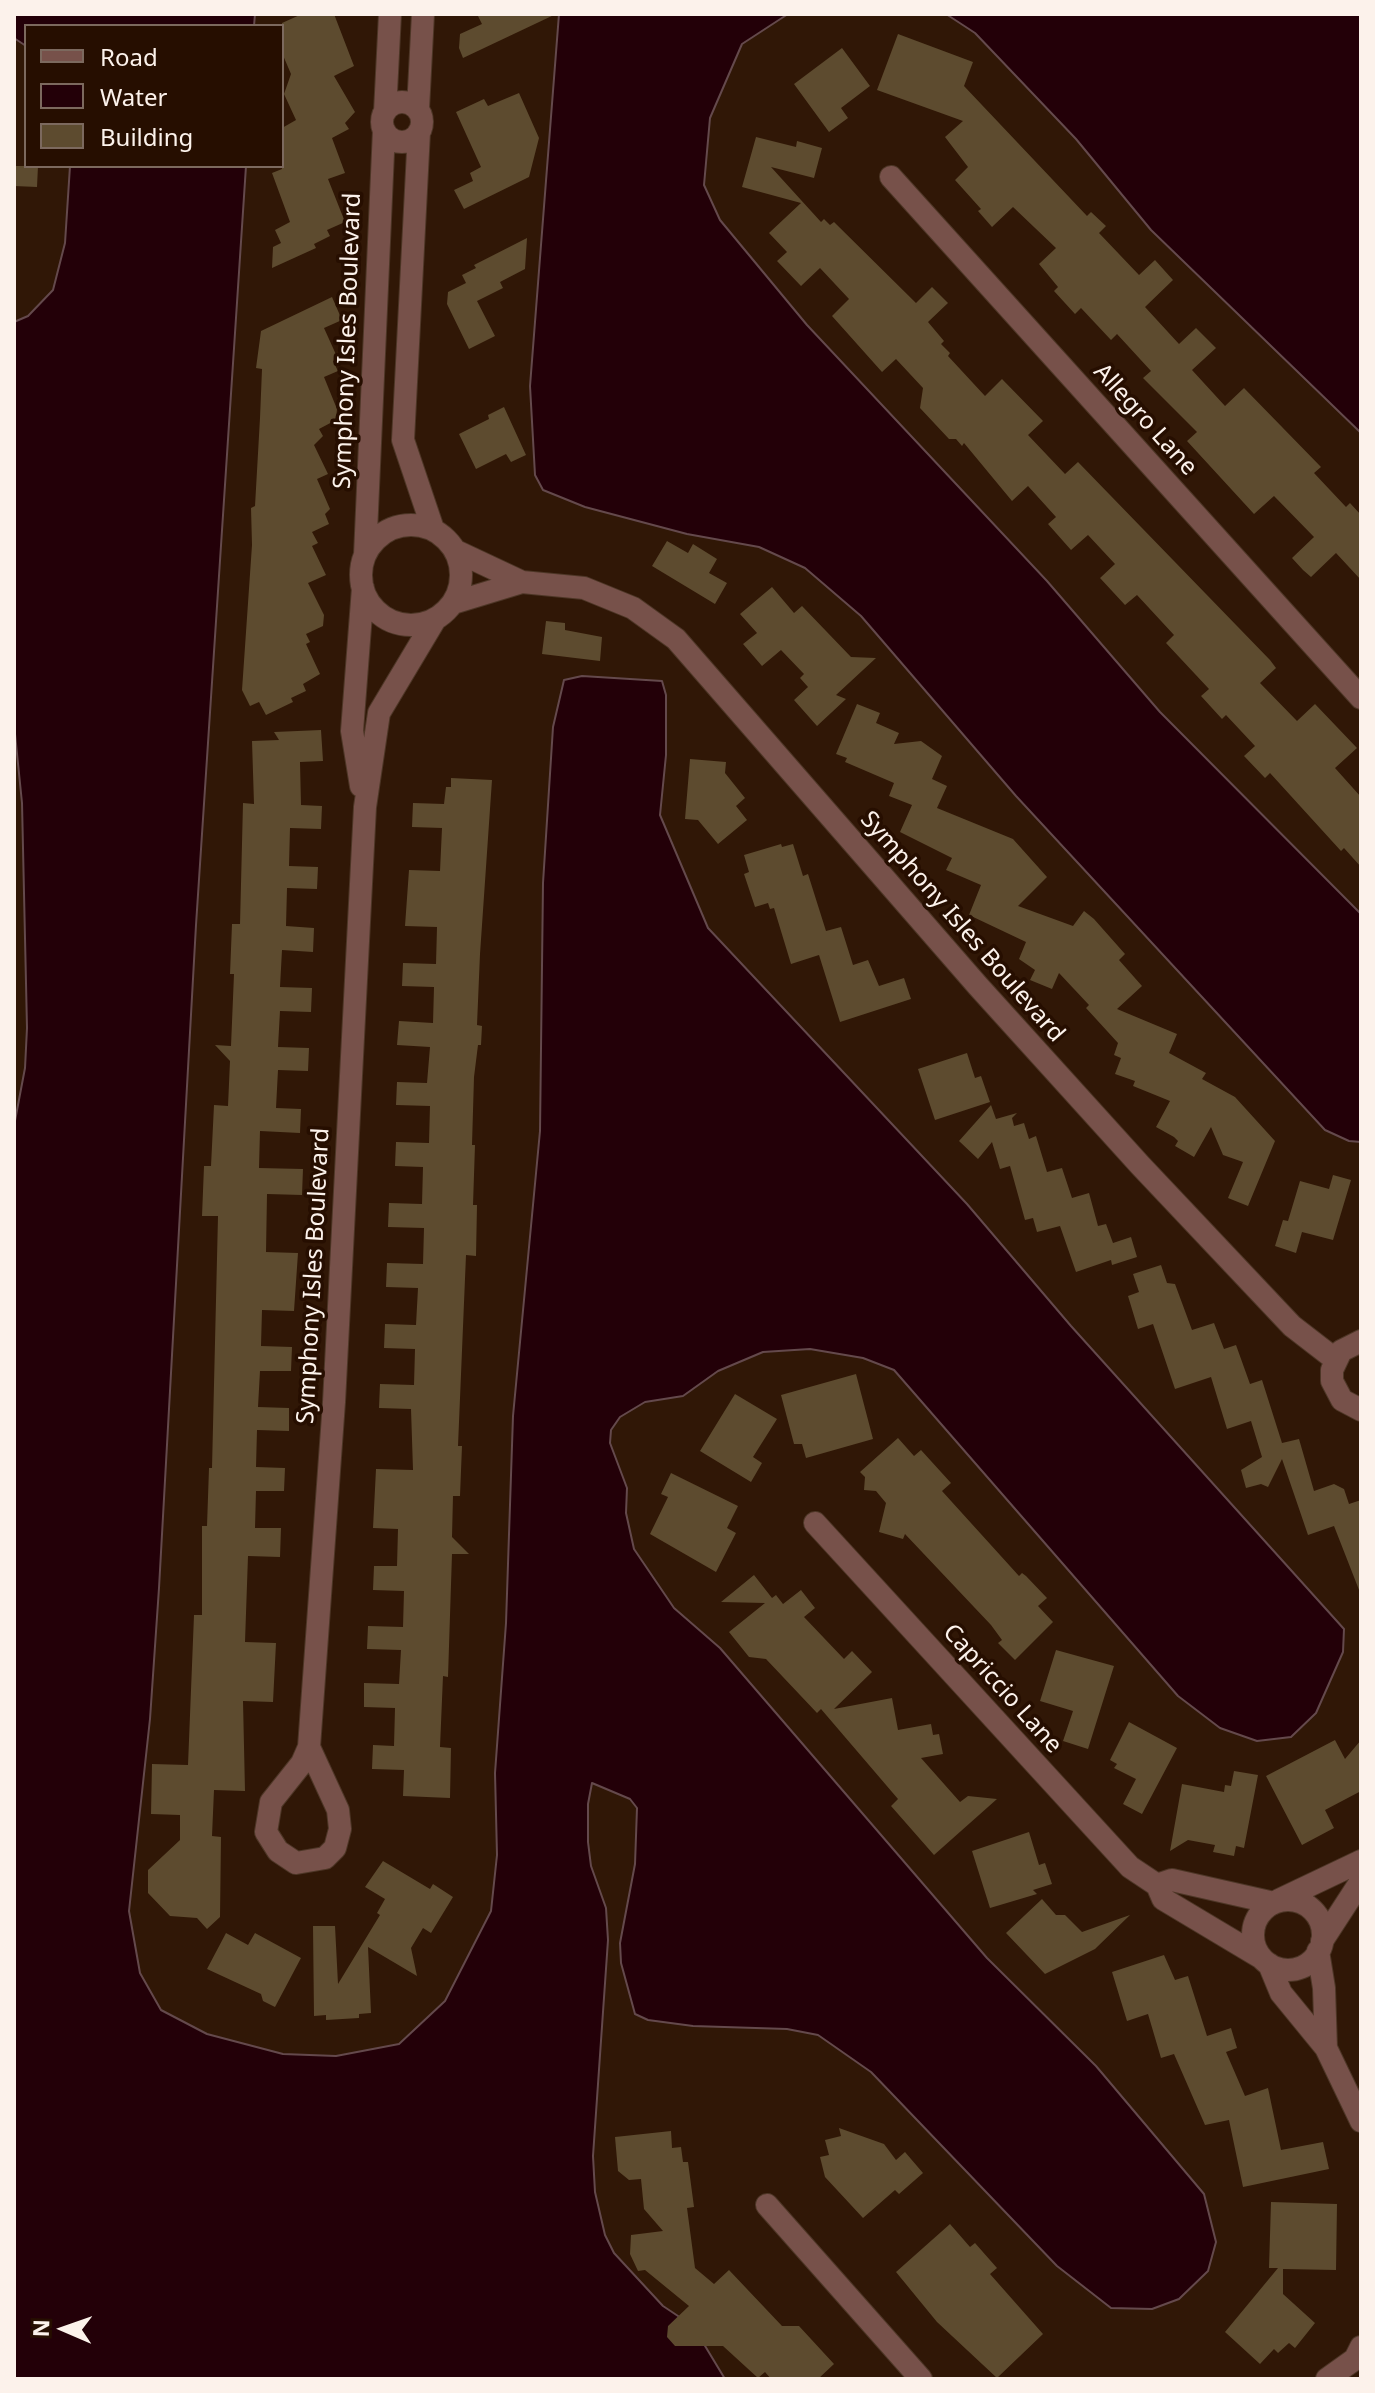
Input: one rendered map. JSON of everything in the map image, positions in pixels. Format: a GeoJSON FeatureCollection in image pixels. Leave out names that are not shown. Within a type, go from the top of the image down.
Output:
{"type":"FeatureCollection","features":[{"type":"Feature","properties":{"kind":"street","name":"Symphony Isles Boulevard"},"geometry":{"type":"LineString","coordinates":[[365,807],[352,731],[365,555],[390,14]]}},
{"type":"Feature","properties":{"kind":"street"},"geometry":{"type":"LineString","coordinates":[[418,109],[400,102],[385,121],[393,139],[404,141],[419,132],[422,120],[418,109],[423,14]]}},
{"type":"Feature","properties":{"kind":"street","name":"Symphony Isles Boulevard"},"geometry":{"type":"LineString","coordinates":[[419,132],[403,440],[433,529],[456,551],[522,582],[584,588],[633,608],[676,639],[978,986],[1140,1165],[1292,1326],[1336,1360]]}},
{"type":"Feature","properties":{"kind":"street","name":"Allegro Lane"},"geometry":{"type":"LineString","coordinates":[[891,177],[1361,698]]}},
{"type":"Feature","properties":{"kind":"street"},"geometry":{"type":"LineString","coordinates":[[365,555],[373,541],[401,525],[433,529]]}},
{"type":"Feature","properties":{"kind":"street"},"geometry":{"type":"LineString","coordinates":[[453,603],[462,578],[456,551]]}},
{"type":"Feature","properties":{"kind":"street","name":"Symphony Isles Boulevard"},"geometry":{"type":"LineString","coordinates":[[309,1747],[338,1810],[340,1829],[335,1848],[325,1858],[296,1863],[278,1851],[266,1832],[271,1802],[302,1763],[309,1747],[334,1402],[365,807],[379,713],[434,621],[453,603],[522,582]]}},
{"type":"Feature","properties":{"kind":"street"},"geometry":{"type":"LineString","coordinates":[[363,588],[369,603],[395,623],[411,625],[434,621]]}},
{"type":"Feature","properties":{"kind":"street"},"geometry":{"type":"LineString","coordinates":[[1361,1341],[1341,1351],[1332,1370],[1336,1391],[1351,1407],[1361,1410]]}},
{"type":"Feature","properties":{"kind":"street","name":"Capriccio Lane"},"geometry":{"type":"LineString","coordinates":[[815,1523],[1130,1867],[1157,1885],[1163,1899],[1264,1960]]}},
{"type":"Feature","properties":{"kind":"street"},"geometry":{"type":"LineString","coordinates":[[1361,1861],[1276,1902],[1260,1913],[1255,1924],[1255,1946],[1281,1993],[1326,2048],[1361,2121]]}},
{"type":"Feature","properties":{"kind":"street"},"geometry":{"type":"LineString","coordinates":[[1157,1885],[1172,1880],[1276,1902],[1301,1903],[1311,1909],[1322,1929],[1320,1946],[1326,2048]]}},
{"type":"Feature","properties":{"kind":"street"},"geometry":{"type":"LineString","coordinates":[[1264,1960],[1279,1969],[1302,1967],[1320,1946],[1361,1881]]}},
{"type":"Feature","properties":{"kind":"street"},"geometry":{"type":"LineString","coordinates":[[767,2205],[921,2379]]}},
{"type":"Feature","properties":{"kind":"street"},"geometry":{"type":"LineString","coordinates":[[1327,2379],[1355,2359],[1361,2347]]}},
{"type":"Feature","properties":{"kind":"water"},"geometry":{"type":"Polygon","coordinates":[[[14,14],[255,14],[254,24],[24,24],[24,45],[14,38],[14,14]]]}},
{"type":"Feature","properties":{"kind":"water"},"geometry":{"type":"Polygon","coordinates":[[[559,14],[788,14],[742,44],[710,118],[704,185],[720,220],[807,325],[1047,581],[1160,712],[1361,914],[1361,1142],[1349,1141],[1325,1130],[1016,796],[861,616],[805,568],[759,547],[687,534],[585,507],[543,490],[535,475],[530,386],[559,14]]]}},
{"type":"Feature","properties":{"kind":"water"},"geometry":{"type":"Polygon","coordinates":[[[946,14],[1361,14],[1361,433],[1151,230],[1076,139],[975,33],[946,14]]]}},
{"type":"Feature","properties":{"kind":"water"},"geometry":{"type":"Polygon","coordinates":[[[70,168],[246,168],[196,925],[159,1588],[150,1719],[129,1911],[140,1973],[161,2010],[207,2034],[283,2054],[336,2056],[399,2044],[445,2001],[491,1911],[497,1855],[495,1773],[506,1623],[513,1416],[540,1131],[543,883],[553,727],[564,680],[582,676],[662,681],[666,695],[666,755],[660,815],[708,928],[967,1204],[1071,1326],[1344,1629],[1343,1652],[1316,1713],[1291,1737],[1257,1741],[1220,1728],[1178,1696],[894,1370],[863,1358],[810,1349],[763,1352],[718,1371],[683,1396],[645,1402],[620,1417],[611,1430],[610,1443],[627,1488],[626,1513],[634,1549],[674,1608],[720,1648],[987,1958],[1096,2066],[1204,2194],[1216,2242],[1208,2271],[1179,2299],[1152,2309],[1111,2308],[1057,2266],[871,2072],[818,2035],[787,2029],[693,2026],[648,2020],[635,2014],[621,1963],[620,1943],[635,1864],[637,1808],[630,1799],[592,1783],[588,1804],[588,1842],[591,1866],[606,1908],[608,1940],[593,2156],[595,2192],[605,2235],[614,2253],[663,2306],[693,2326],[725,2379],[14,2379],[14,1126],[25,1068],[27,1028],[22,803],[14,724],[14,322],[28,316],[53,290],[65,243],[70,168]]]}},
{"type":"Feature","properties":{"kind":"building"},"geometry":{"type":"Polygon","coordinates":[[[302,14],[334,14],[354,66],[334,76],[355,112],[345,123],[349,129],[332,138],[345,173],[328,179],[345,222],[327,230],[330,236],[314,244],[316,248],[272,268],[273,247],[281,243],[275,230],[290,222],[272,173],[284,168],[284,127],[296,120],[284,94],[291,74],[284,58],[282,23],[302,14]]]}},
{"type":"Feature","properties":{"kind":"building"},"geometry":{"type":"Polygon","coordinates":[[[477,14],[556,14],[463,58],[459,48],[460,34],[482,24],[477,14]]]}},
{"type":"Feature","properties":{"kind":"building"},"geometry":{"type":"Polygon","coordinates":[[[898,34],[973,62],[964,86],[1087,216],[1091,212],[1106,226],[1099,233],[1139,275],[1155,260],[1173,280],[1145,307],[1179,344],[1196,328],[1216,348],[1192,370],[1225,406],[1244,388],[1321,467],[1314,473],[1346,507],[1350,503],[1361,515],[1361,580],[1336,553],[1311,577],[1303,570],[1292,558],[1314,537],[1274,496],[1254,514],[1187,441],[1197,432],[1143,378],[1151,371],[1117,334],[1111,340],[1081,308],[1075,314],[1054,291],[1058,287],[1039,264],[1056,248],[1013,207],[992,227],[978,211],[981,209],[955,180],[968,167],[945,137],[963,121],[877,90],[898,34]]]}},
{"type":"Feature","properties":{"kind":"building"},"geometry":{"type":"Polygon","coordinates":[[[842,48],[870,86],[841,108],[848,118],[829,132],[794,84],[842,48]]]}},
{"type":"Feature","properties":{"kind":"building"},"geometry":{"type":"Polygon","coordinates":[[[519,93],[539,138],[529,177],[464,209],[454,190],[473,181],[470,173],[481,167],[456,112],[484,99],[488,106],[519,93]]]}},
{"type":"Feature","properties":{"kind":"building"},"geometry":{"type":"Polygon","coordinates":[[[756,137],[796,147],[797,141],[822,148],[814,178],[771,167],[821,222],[824,219],[830,225],[834,222],[916,303],[932,287],[948,303],[928,322],[944,341],[941,344],[950,353],[948,356],[985,396],[1002,379],[1043,421],[1028,435],[1065,474],[1078,462],[1270,660],[1276,668],[1260,683],[1297,721],[1315,704],[1357,748],[1335,768],[1361,797],[1361,867],[1344,848],[1341,851],[1270,773],[1265,778],[1244,756],[1255,746],[1226,715],[1222,719],[1201,696],[1209,689],[1166,643],[1174,635],[1137,595],[1125,605],[1100,578],[1115,564],[1088,535],[1071,550],[1048,524],[1056,517],[1028,486],[1012,501],[964,443],[962,446],[956,439],[949,439],[920,408],[923,388],[896,359],[882,372],[832,316],[849,299],[820,268],[801,286],[777,261],[787,252],[769,233],[801,203],[742,187],[756,137]]]}},
{"type":"Feature","properties":{"kind":"building"},"geometry":{"type":"Polygon","coordinates":[[[14,166],[38,168],[37,187],[14,186],[14,166]]]}},
{"type":"Feature","properties":{"kind":"building"},"geometry":{"type":"Polygon","coordinates":[[[527,238],[525,269],[500,282],[503,288],[477,301],[495,336],[469,349],[447,304],[448,292],[466,283],[462,275],[476,268],[474,265],[527,238]]]}},
{"type":"Feature","properties":{"kind":"building"},"geometry":{"type":"Polygon","coordinates":[[[332,297],[342,320],[324,328],[338,359],[333,361],[338,371],[324,377],[337,409],[336,420],[319,429],[323,436],[314,445],[328,474],[317,479],[330,509],[325,514],[329,524],[312,532],[318,543],[312,546],[326,575],[308,583],[324,615],[323,626],[306,634],[310,642],[306,644],[320,674],[303,684],[306,691],[291,698],[293,702],[266,715],[259,702],[250,706],[242,690],[252,545],[251,508],[255,506],[260,418],[262,369],[256,368],[261,331],[332,297]]]}},
{"type":"Feature","properties":{"kind":"building"},"geometry":{"type":"Polygon","coordinates":[[[504,407],[526,455],[511,462],[506,454],[476,469],[459,434],[489,419],[488,415],[504,407]]]}},
{"type":"Feature","properties":{"kind":"building"},"geometry":{"type":"Polygon","coordinates":[[[667,541],[688,553],[693,544],[717,559],[709,573],[727,583],[715,604],[652,566],[667,541]]]}},
{"type":"Feature","properties":{"kind":"building"},"geometry":{"type":"Polygon","coordinates":[[[772,587],[794,613],[802,606],[851,657],[876,658],[836,695],[846,699],[817,726],[794,700],[808,687],[800,678],[804,674],[781,650],[762,666],[743,644],[757,633],[740,614],[772,587]]]}},
{"type":"Feature","properties":{"kind":"building"},"geometry":{"type":"Polygon","coordinates":[[[546,621],[565,623],[565,630],[602,637],[600,661],[542,654],[546,621]]]}},
{"type":"Feature","properties":{"kind":"building"},"geometry":{"type":"Polygon","coordinates":[[[857,704],[880,713],[876,723],[899,733],[894,744],[921,741],[942,756],[932,779],[947,786],[937,808],[1013,839],[1047,877],[1018,906],[1073,926],[1084,911],[1094,919],[1125,954],[1119,960],[1142,986],[1117,1009],[1177,1034],[1169,1053],[1206,1073],[1202,1079],[1235,1097],[1275,1141],[1248,1206],[1228,1198],[1243,1162],[1223,1155],[1211,1127],[1194,1157],[1175,1146],[1178,1141],[1174,1137],[1156,1127],[1170,1101],[1133,1086],[1135,1081],[1115,1074],[1121,1058],[1114,1055],[1118,1043],[1086,1008],[1089,1005],[1059,973],[1052,989],[1030,980],[1035,970],[1019,959],[1026,942],[969,915],[981,885],[946,870],[952,858],[900,832],[912,805],[889,796],[894,783],[845,762],[847,758],[836,754],[857,704]]]}},
{"type":"Feature","properties":{"kind":"building"},"geometry":{"type":"Polygon","coordinates":[[[321,730],[323,761],[300,762],[301,805],[322,806],[321,829],[290,828],[289,866],[318,867],[317,889],[287,888],[286,926],[314,928],[313,952],[282,950],[280,987],[312,988],[311,1012],[280,1011],[278,1047],[309,1048],[308,1071],[278,1070],[276,1108],[301,1109],[300,1133],[260,1131],[259,1168],[303,1169],[302,1195],[267,1194],[266,1252],[298,1253],[294,1311],[262,1310],[261,1346],[292,1347],[291,1371],[260,1371],[258,1407],[289,1408],[289,1431],[257,1430],[256,1467],[285,1468],[284,1491],[256,1491],[255,1528],[281,1528],[280,1557],[248,1556],[245,1642],[276,1643],[273,1702],[243,1701],[245,1791],[214,1790],[212,1836],[221,1837],[220,1917],[207,1929],[197,1918],[170,1916],[148,1893],[148,1870],[180,1840],[180,1815],[151,1814],[152,1764],[188,1765],[194,1615],[202,1615],[202,1526],[207,1526],[209,1468],[212,1468],[218,1216],[202,1216],[204,1166],[211,1166],[214,1105],[228,1106],[230,1061],[215,1045],[231,1046],[234,974],[230,974],[232,924],[240,924],[243,803],[254,804],[252,741],[279,740],[274,732],[321,730]]]}},
{"type":"Feature","properties":{"kind":"building"},"geometry":{"type":"Polygon","coordinates":[[[690,759],[726,762],[725,773],[745,798],[736,806],[747,820],[718,844],[698,820],[685,819],[690,759]]]}},
{"type":"Feature","properties":{"kind":"building"},"geometry":{"type":"Polygon","coordinates":[[[451,778],[492,780],[477,1025],[482,1026],[481,1045],[478,1045],[474,1077],[472,1145],[475,1145],[473,1205],[477,1205],[476,1256],[466,1255],[458,1446],[462,1446],[460,1496],[453,1496],[452,1537],[469,1554],[452,1554],[448,1677],[443,1676],[440,1747],[451,1748],[450,1798],[403,1796],[404,1770],[372,1769],[373,1745],[394,1746],[395,1708],[364,1707],[364,1683],[399,1684],[401,1650],[367,1649],[368,1626],[403,1627],[404,1591],[373,1590],[374,1566],[397,1566],[398,1529],[373,1528],[376,1469],[413,1470],[411,1409],[379,1408],[380,1384],[414,1385],[415,1349],[384,1348],[385,1324],[416,1325],[418,1288],[386,1287],[387,1263],[423,1264],[424,1228],[388,1227],[389,1203],[422,1204],[423,1167],[395,1166],[396,1142],[429,1143],[430,1106],[396,1105],[397,1082],[427,1083],[430,1047],[397,1045],[399,1021],[433,1023],[434,987],[402,986],[403,963],[436,964],[437,927],[405,926],[409,870],[440,871],[442,828],[412,827],[413,803],[444,804],[446,787],[451,787],[451,778]]]}},
{"type":"Feature","properties":{"kind":"building"},"geometry":{"type":"Polygon","coordinates":[[[781,844],[782,847],[793,844],[803,876],[808,874],[826,931],[841,927],[853,965],[868,960],[879,986],[904,978],[911,999],[840,1022],[819,955],[791,964],[774,908],[770,909],[768,903],[755,907],[744,874],[749,872],[744,855],[781,844]]]}},
{"type":"Feature","properties":{"kind":"building"},"geometry":{"type":"Polygon","coordinates":[[[967,1053],[975,1078],[981,1076],[990,1102],[935,1120],[918,1069],[967,1053]]]}},
{"type":"Feature","properties":{"kind":"building"},"geometry":{"type":"Polygon","coordinates":[[[991,1105],[996,1119],[1017,1113],[1012,1118],[1014,1126],[1024,1123],[1029,1139],[1036,1136],[1047,1172],[1062,1168],[1072,1198],[1089,1193],[1098,1226],[1106,1224],[1113,1243],[1131,1237],[1137,1257],[1112,1265],[1111,1260],[1076,1272],[1060,1226],[1037,1232],[1033,1218],[1025,1220],[1010,1166],[1000,1169],[992,1142],[978,1159],[959,1141],[991,1105]]]}},
{"type":"Feature","properties":{"kind":"building"},"geometry":{"type":"Polygon","coordinates":[[[1333,1175],[1351,1180],[1333,1240],[1302,1232],[1296,1253],[1275,1246],[1283,1220],[1288,1221],[1300,1181],[1329,1189],[1333,1175]]]}},
{"type":"Feature","properties":{"kind":"building"},"geometry":{"type":"Polygon","coordinates":[[[1161,1265],[1167,1283],[1175,1284],[1192,1330],[1214,1323],[1224,1349],[1236,1345],[1250,1384],[1262,1380],[1282,1443],[1299,1439],[1314,1491],[1334,1484],[1344,1489],[1349,1504],[1361,1500],[1361,1595],[1334,1526],[1308,1535],[1282,1459],[1268,1487],[1261,1484],[1246,1488],[1241,1470],[1262,1457],[1251,1421],[1227,1429],[1211,1377],[1175,1389],[1153,1324],[1138,1329],[1128,1296],[1139,1292],[1133,1274],[1161,1265]]]}},
{"type":"Feature","properties":{"kind":"building"},"geometry":{"type":"Polygon","coordinates":[[[856,1374],[873,1439],[806,1458],[802,1444],[794,1444],[781,1395],[856,1374]]]}},
{"type":"Feature","properties":{"kind":"building"},"geometry":{"type":"Polygon","coordinates":[[[735,1394],[777,1419],[753,1457],[762,1463],[751,1482],[700,1451],[735,1394]]]}},
{"type":"Feature","properties":{"kind":"building"},"geometry":{"type":"Polygon","coordinates":[[[898,1438],[914,1456],[921,1450],[951,1483],[942,1491],[1019,1576],[1022,1573],[1026,1576],[1047,1598],[1038,1606],[1053,1622],[1015,1660],[998,1643],[1002,1640],[991,1625],[905,1534],[903,1539],[879,1532],[886,1503],[876,1491],[864,1490],[865,1477],[860,1472],[898,1438]]]}},
{"type":"Feature","properties":{"kind":"building"},"geometry":{"type":"Polygon","coordinates":[[[671,1473],[738,1506],[727,1528],[736,1533],[716,1572],[650,1534],[668,1497],[661,1494],[671,1473]]]}},
{"type":"Feature","properties":{"kind":"building"},"geometry":{"type":"Polygon","coordinates":[[[754,1575],[772,1598],[776,1595],[783,1604],[801,1590],[815,1608],[804,1617],[844,1659],[852,1651],[872,1672],[834,1709],[892,1698],[898,1730],[931,1724],[933,1735],[939,1734],[943,1754],[921,1758],[960,1802],[968,1796],[997,1799],[934,1855],[891,1806],[898,1799],[821,1709],[817,1713],[766,1659],[749,1657],[729,1632],[765,1603],[721,1602],[754,1575]]]}},
{"type":"Feature","properties":{"kind":"building"},"geometry":{"type":"Polygon","coordinates":[[[1056,1650],[1114,1666],[1088,1749],[1063,1741],[1073,1711],[1040,1701],[1056,1650]]]}},
{"type":"Feature","properties":{"kind":"building"},"geometry":{"type":"Polygon","coordinates":[[[1129,1722],[1177,1748],[1142,1814],[1123,1804],[1136,1779],[1114,1768],[1117,1764],[1110,1760],[1129,1722]]]}},
{"type":"Feature","properties":{"kind":"building"},"geometry":{"type":"Polygon","coordinates":[[[1335,1740],[1345,1759],[1361,1740],[1361,1791],[1325,1810],[1334,1828],[1302,1845],[1266,1776],[1335,1740]]]}},
{"type":"Feature","properties":{"kind":"building"},"geometry":{"type":"Polygon","coordinates":[[[1234,1771],[1258,1775],[1244,1848],[1236,1846],[1234,1856],[1213,1852],[1215,1845],[1188,1840],[1170,1851],[1182,1784],[1224,1792],[1225,1785],[1231,1786],[1234,1771]]]}},
{"type":"Feature","properties":{"kind":"building"},"geometry":{"type":"Polygon","coordinates":[[[1029,1832],[1039,1865],[1045,1863],[1052,1884],[1033,1890],[1037,1894],[990,1908],[972,1851],[1029,1832]]]}},
{"type":"Feature","properties":{"kind":"building"},"geometry":{"type":"Polygon","coordinates":[[[383,1861],[430,1889],[433,1884],[453,1897],[431,1933],[423,1928],[411,1948],[417,1976],[368,1947],[371,2013],[359,2014],[359,2018],[326,2020],[326,2015],[314,2016],[313,1926],[335,1926],[338,1984],[380,1915],[377,1913],[385,1899],[365,1887],[383,1861]]]}},
{"type":"Feature","properties":{"kind":"building"},"geometry":{"type":"Polygon","coordinates":[[[1042,1899],[1056,1915],[1065,1915],[1082,1932],[1130,1915],[1095,1949],[1045,1974],[1006,1933],[1042,1899]]]}},
{"type":"Feature","properties":{"kind":"building"},"geometry":{"type":"Polygon","coordinates":[[[226,1933],[248,1945],[255,1933],[301,1958],[275,2007],[263,2001],[261,1994],[207,1969],[226,1933]]]}},
{"type":"Feature","properties":{"kind":"building"},"geometry":{"type":"Polygon","coordinates":[[[1164,1955],[1175,1980],[1188,1976],[1207,2036],[1231,2028],[1237,2048],[1226,2052],[1245,2096],[1268,2088],[1281,2150],[1323,2142],[1329,2169],[1243,2187],[1229,2120],[1205,2125],[1174,2054],[1161,2058],[1148,2014],[1127,2021],[1112,1972],[1164,1955]]]}},
{"type":"Feature","properties":{"kind":"building"},"geometry":{"type":"Polygon","coordinates":[[[839,2128],[884,2144],[896,2160],[905,2152],[923,2173],[899,2194],[895,2190],[863,2218],[825,2177],[820,2157],[829,2155],[825,2140],[841,2136],[839,2128]]]}},
{"type":"Feature","properties":{"kind":"building"},"geometry":{"type":"Polygon","coordinates":[[[671,2131],[672,2148],[681,2147],[683,2162],[688,2162],[694,2207],[687,2208],[695,2268],[714,2284],[729,2270],[782,2326],[799,2326],[834,2364],[818,2379],[771,2379],[765,2372],[758,2378],[723,2346],[675,2346],[667,2337],[668,2326],[689,2306],[645,2270],[638,2271],[630,2254],[631,2235],[663,2231],[644,2209],[641,2179],[629,2180],[618,2171],[615,2137],[671,2131]]]}},
{"type":"Feature","properties":{"kind":"building"},"geometry":{"type":"Polygon","coordinates":[[[1271,2202],[1337,2204],[1336,2270],[1283,2269],[1283,2294],[1315,2323],[1295,2348],[1289,2343],[1278,2353],[1274,2349],[1260,2364],[1225,2332],[1278,2268],[1269,2268],[1271,2202]]]}},
{"type":"Feature","properties":{"kind":"building"},"geometry":{"type":"Polygon","coordinates":[[[950,2224],[970,2247],[975,2243],[997,2268],[990,2274],[1043,2334],[997,2378],[937,2322],[896,2272],[950,2224]]]}}]}
